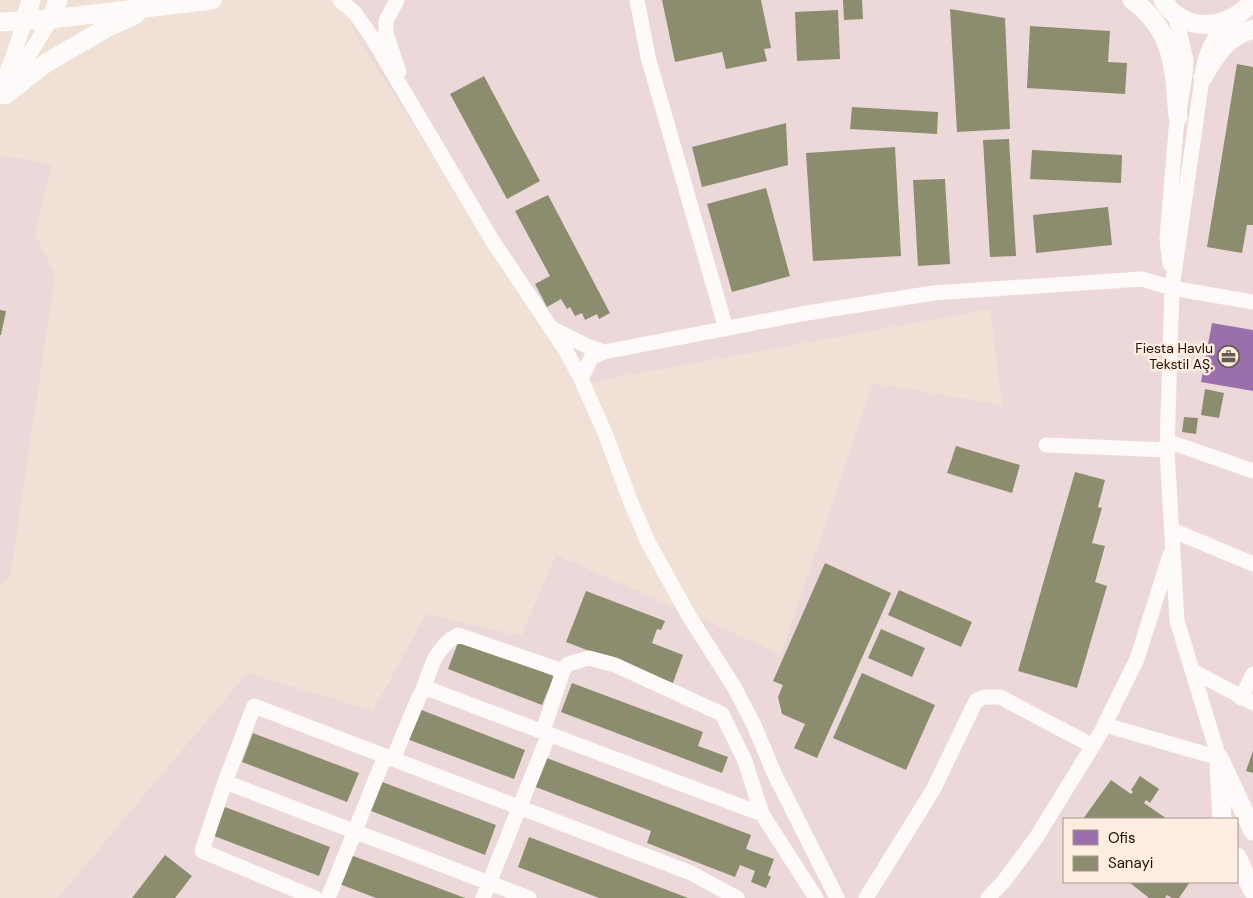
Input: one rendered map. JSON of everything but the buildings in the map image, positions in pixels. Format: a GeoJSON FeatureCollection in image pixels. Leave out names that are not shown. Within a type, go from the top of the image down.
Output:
{"type":"FeatureCollection","features":[{"type":"Feature","properties":{"kind":"main road"},"geometry":{"type":"LineString","coordinates":[[24,20],[31,0]]}},
{"type":"Feature","properties":{"kind":"main road"},"geometry":{"type":"LineString","coordinates":[[51,19],[58,0]]}},
{"type":"Feature","properties":{"kind":"main road"},"geometry":{"type":"LineString","coordinates":[[0,22],[51,19],[212,0]]}},
{"type":"Feature","properties":{"kind":"main road"},"geometry":{"type":"LineString","coordinates":[[1132,0],[1159,26],[1167,40],[1172,60],[1178,117]]}},
{"type":"Feature","properties":{"kind":"main road"},"geometry":{"type":"LineString","coordinates":[[1162,0],[1179,17],[1196,24],[1214,25],[1240,16],[1253,0]]}},
{"type":"Feature","properties":{"kind":"main road"},"geometry":{"type":"LineString","coordinates":[[1,91],[108,27],[152,7]]}},
{"type":"Feature","properties":{"kind":"main road"},"geometry":{"type":"LineString","coordinates":[[1203,77],[1218,51],[1229,40],[1240,33],[1253,29]]}},
{"type":"Feature","properties":{"kind":"main road"},"geometry":{"type":"LineString","coordinates":[[1219,758],[1222,818]]}},
{"type":"Feature","properties":{"kind":"main road"},"geometry":{"type":"LineString","coordinates":[[1219,758],[1253,831]]}},
{"type":"Feature","properties":{"kind":"main road"},"geometry":{"type":"LineString","coordinates":[[1238,859],[1253,891]]}},
{"type":"Feature","properties":{"kind":"street"},"geometry":{"type":"LineString","coordinates":[[340,0],[355,13],[492,240],[565,349],[581,379],[605,433],[648,542],[689,616],[733,684],[754,725],[774,773],[837,898]]}},
{"type":"Feature","properties":{"kind":"street"},"geometry":{"type":"LineString","coordinates":[[397,0],[386,21],[386,33],[406,95]]}},
{"type":"Feature","properties":{"kind":"street"},"geometry":{"type":"LineString","coordinates":[[637,0],[648,57],[726,328]]}},
{"type":"Feature","properties":{"kind":"street"},"geometry":{"type":"LineString","coordinates":[[1172,288],[1167,239],[1178,117],[1186,74],[1186,60],[1175,14]]}},
{"type":"Feature","properties":{"kind":"street"},"geometry":{"type":"LineString","coordinates":[[1219,758],[1177,621],[1167,446],[1172,288],[1203,77],[1209,47],[1219,30],[1240,16]]}},
{"type":"Feature","properties":{"kind":"street"},"geometry":{"type":"LineString","coordinates":[[1,91],[51,19]]}},
{"type":"Feature","properties":{"kind":"street"},"geometry":{"type":"LineString","coordinates":[[1,91],[24,20]]}},
{"type":"Feature","properties":{"kind":"street"},"geometry":{"type":"LineString","coordinates":[[581,379],[591,358],[604,352],[802,314],[933,293],[1142,279],[1172,288],[1253,302]]}},
{"type":"Feature","properties":{"kind":"street"},"geometry":{"type":"LineString","coordinates":[[550,328],[604,352]]}},
{"type":"Feature","properties":{"kind":"street"},"geometry":{"type":"LineString","coordinates":[[1046,445],[1167,446],[1253,471]]}},
{"type":"Feature","properties":{"kind":"street"},"geometry":{"type":"LineString","coordinates":[[1172,530],[1253,564]]}},
{"type":"Feature","properties":{"kind":"street"},"geometry":{"type":"LineString","coordinates":[[988,898],[1004,881],[1036,838],[1104,725],[1137,659],[1172,546]]}},
{"type":"Feature","properties":{"kind":"street"},"geometry":{"type":"LineString","coordinates":[[328,898],[354,831],[423,690],[432,661],[450,639],[458,635],[563,672]]}},
{"type":"Feature","properties":{"kind":"street"},"geometry":{"type":"LineString","coordinates":[[483,898],[520,808],[546,733],[563,672],[568,664],[589,658],[615,665],[722,714],[745,762],[762,814],[816,898]]}},
{"type":"Feature","properties":{"kind":"street"},"geometry":{"type":"LineString","coordinates":[[1193,671],[1247,701],[1253,674]]}},
{"type":"Feature","properties":{"kind":"street"},"geometry":{"type":"LineString","coordinates":[[423,690],[429,689],[762,814]]}},
{"type":"Feature","properties":{"kind":"street"},"geometry":{"type":"LineString","coordinates":[[866,898],[933,790],[976,701],[984,696],[1000,697],[1093,746]]}},
{"type":"Feature","properties":{"kind":"street"},"geometry":{"type":"LineString","coordinates":[[315,898],[202,851],[225,782],[254,706],[691,873],[737,898]]}},
{"type":"Feature","properties":{"kind":"street"},"geometry":{"type":"LineString","coordinates":[[1104,725],[1219,758]]}},
{"type":"Feature","properties":{"kind":"street"},"geometry":{"type":"LineString","coordinates":[[225,782],[530,898]]}},
{"type":"Feature","properties":{"kind":"shaded area"},"geometry":{"type":"Polygon","coordinates":[[[346,0],[1253,0],[1253,898],[58,898],[247,673],[373,711],[426,614],[521,636],[556,555],[781,654],[873,383],[1002,405],[990,309],[580,384],[355,34],[346,0]]]}},
{"type":"Feature","properties":{"kind":"shaded area"},"geometry":{"type":"Polygon","coordinates":[[[0,155],[52,165],[35,234],[55,275],[10,578],[0,585],[0,155]]]}},
{"type":"Feature","properties":{"kind":"place","name":"Fiesta Havlu Tekstil AŞ."},"geometry":{"type":"Point","coordinates":[1229,356]}}]}
